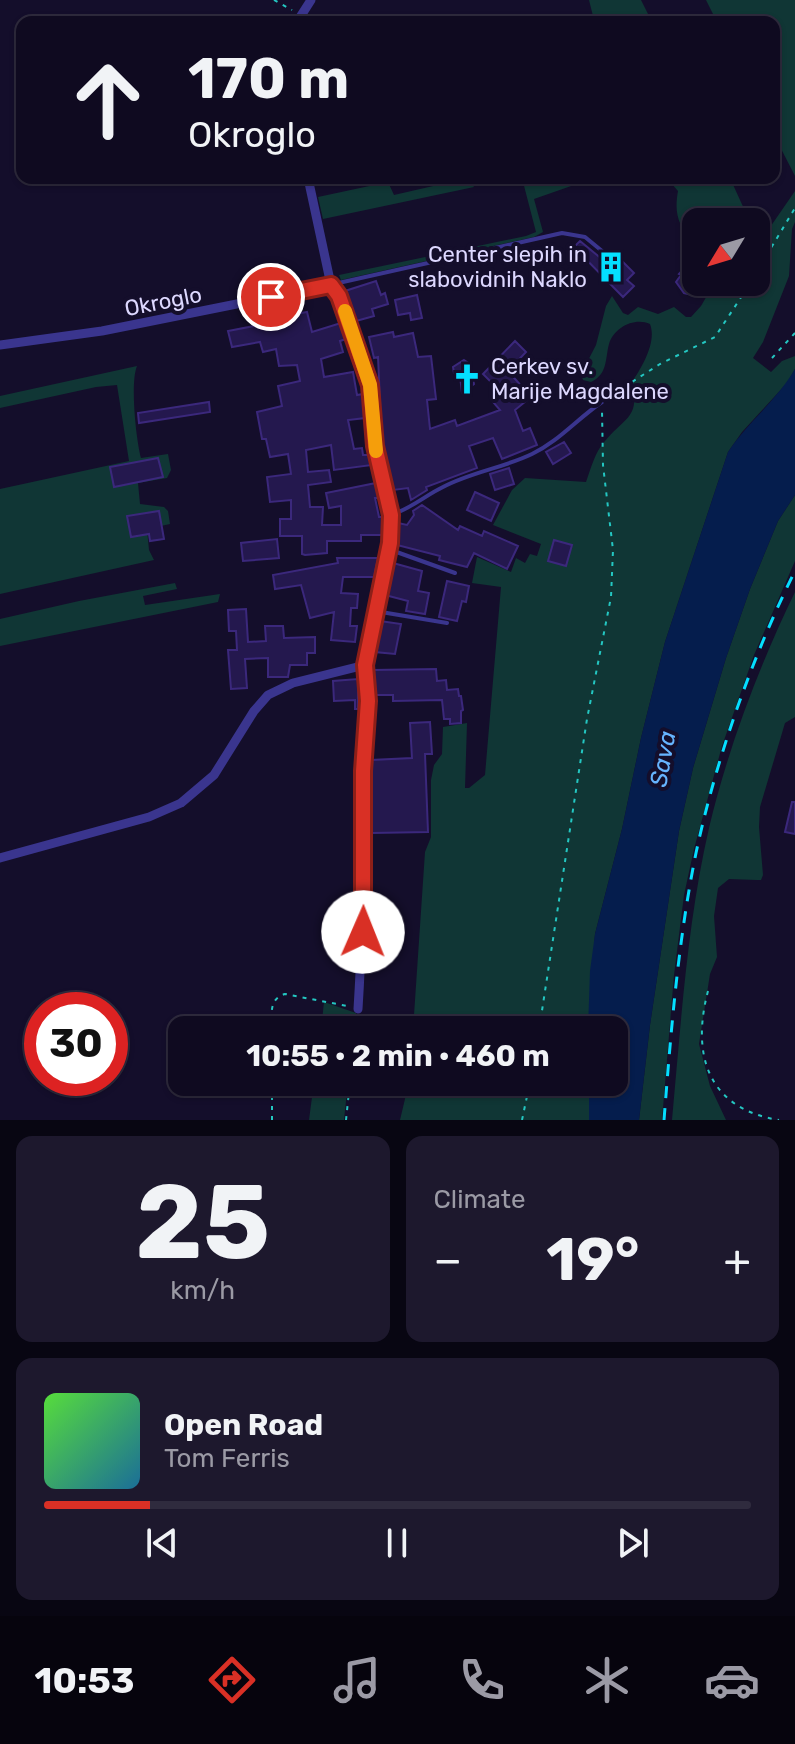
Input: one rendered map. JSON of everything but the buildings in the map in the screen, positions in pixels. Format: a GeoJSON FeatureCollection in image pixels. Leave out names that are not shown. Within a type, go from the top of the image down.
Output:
{"type":"FeatureCollection","features":[{"type":"Feature","properties":{"kind":"street"},"geometry":{"type":"LineString","coordinates":[[309,184],[331,285],[344,307],[370,385],[375,446],[391,515],[389,549],[365,665],[368,701],[363,771],[365,849],[358,1009]]}},
{"type":"Feature","properties":{"kind":"street","name":"Okroglo"},"geometry":{"type":"LineString","coordinates":[[0,345],[102,331],[331,285]]}},
{"type":"Feature","properties":{"kind":"street"},"geometry":{"type":"LineString","coordinates":[[0,858],[149,817],[181,803],[214,775],[254,711],[268,695],[293,683],[365,665]]}},
{"type":"Feature","properties":{"kind":"lane"},"geometry":{"type":"LineString","coordinates":[[331,285],[562,233],[585,237],[602,251]]}},
{"type":"Feature","properties":{"kind":"lane"},"geometry":{"type":"LineString","coordinates":[[391,515],[406,510],[443,486],[530,455],[564,436],[586,413],[602,402]]}},
{"type":"Feature","properties":{"kind":"lane"},"geometry":{"type":"LineString","coordinates":[[389,549],[455,573]]}},
{"type":"Feature","properties":{"kind":"lane"},"geometry":{"type":"LineString","coordinates":[[375,611],[447,623]]}},
{"type":"Feature","properties":{"kind":"path"},"geometry":{"type":"LineString","coordinates":[[274,0],[296,16]]}},
{"type":"Feature","properties":{"kind":"path"},"geometry":{"type":"LineString","coordinates":[[770,250],[795,208]]}},
{"type":"Feature","properties":{"kind":"path"},"geometry":{"type":"LineString","coordinates":[[541,1016],[587,719],[611,597],[613,550],[603,465],[602,402],[660,364],[715,337],[742,296]]}},
{"type":"Feature","properties":{"kind":"path"},"geometry":{"type":"LineString","coordinates":[[772,358],[795,333]]}},
{"type":"Feature","properties":{"kind":"path"},"geometry":{"type":"LineString","coordinates":[[708,991],[701,1016],[701,1043],[702,1056],[712,1079],[731,1102],[757,1117],[779,1120]]}},
{"type":"Feature","properties":{"kind":"path"},"geometry":{"type":"LineString","coordinates":[[272,1016],[273,1002],[285,994],[358,1009]]}},
{"type":"Feature","properties":{"kind":"path"},"geometry":{"type":"LineString","coordinates":[[272,1096],[272,1120]]}},
{"type":"Feature","properties":{"kind":"path"},"geometry":{"type":"LineString","coordinates":[[346,1120],[349,1096]]}},
{"type":"Feature","properties":{"kind":"path"},"geometry":{"type":"LineString","coordinates":[[522,1120],[527,1096]]}},
{"type":"Feature","properties":{"kind":"green space"},"geometry":{"type":"Polygon","coordinates":[[[589,0],[641,0],[649,16],[593,16],[589,0]]]}},
{"type":"Feature","properties":{"kind":"green space"},"geometry":{"type":"Polygon","coordinates":[[[706,0],[795,0],[795,176],[780,147],[780,16],[714,16],[706,0]]]}},
{"type":"Feature","properties":{"kind":"green space"},"geometry":{"type":"Polygon","coordinates":[[[379,184],[389,184],[394,195],[442,184],[472,184],[474,187],[323,219],[318,197],[379,184]]]}},
{"type":"Feature","properties":{"kind":"green space"},"geometry":{"type":"Polygon","coordinates":[[[524,184],[577,184],[534,199],[543,232],[534,237],[341,280],[339,275],[526,236],[536,232],[524,184]]]}},
{"type":"Feature","properties":{"kind":"green space"},"geometry":{"type":"Polygon","coordinates":[[[672,184],[733,184],[744,208],[682,208],[682,226],[677,206],[678,191],[672,184]]]}},
{"type":"Feature","properties":{"kind":"green space"},"geometry":{"type":"Polygon","coordinates":[[[795,191],[789,276],[763,342],[753,358],[771,372],[782,361],[795,356],[795,369],[787,383],[728,452],[665,642],[595,934],[589,1016],[414,1016],[425,852],[431,837],[431,780],[434,765],[442,754],[443,727],[467,723],[465,788],[485,775],[501,587],[472,583],[477,557],[511,572],[516,558],[525,563],[530,554],[537,556],[541,544],[493,525],[512,490],[525,478],[586,482],[602,445],[633,410],[632,382],[650,346],[650,324],[638,322],[620,328],[609,344],[600,375],[591,382],[583,380],[581,374],[596,345],[606,306],[612,296],[623,313],[628,315],[638,307],[658,314],[674,307],[686,317],[691,317],[707,296],[770,296],[770,227],[795,191]]]}},
{"type":"Feature","properties":{"kind":"green space"},"geometry":{"type":"Polygon","coordinates":[[[137,366],[134,398],[141,458],[168,454],[171,470],[167,478],[138,483],[140,504],[164,507],[168,511],[170,524],[147,529],[149,550],[154,560],[0,594],[0,489],[129,461],[117,385],[0,408],[0,396],[137,366]]]}},
{"type":"Feature","properties":{"kind":"green space"},"geometry":{"type":"Polygon","coordinates":[[[795,495],[795,561],[754,655],[722,746],[684,895],[662,1120],[639,1120],[679,831],[693,768],[750,589],[778,521],[795,495]]]}},
{"type":"Feature","properties":{"kind":"green space"},"geometry":{"type":"Polygon","coordinates":[[[175,583],[177,589],[143,596],[145,605],[220,594],[218,602],[0,646],[0,619],[175,583]]]}},
{"type":"Feature","properties":{"kind":"green space"},"geometry":{"type":"Polygon","coordinates":[[[795,592],[795,717],[785,723],[760,807],[763,875],[761,880],[729,879],[718,888],[714,916],[717,957],[710,974],[699,1044],[710,1086],[726,1120],[672,1120],[690,937],[709,828],[746,708],[795,592]]]}},
{"type":"Feature","properties":{"kind":"green space"},"geometry":{"type":"Polygon","coordinates":[[[324,1002],[356,1013],[356,1016],[322,1016],[324,1002]]]}},
{"type":"Feature","properties":{"kind":"green space"},"geometry":{"type":"Polygon","coordinates":[[[312,1096],[347,1096],[344,1120],[309,1120],[312,1096]]]}},
{"type":"Feature","properties":{"kind":"green space"},"geometry":{"type":"Polygon","coordinates":[[[406,1096],[589,1096],[589,1120],[400,1120],[406,1096]]]}},
{"type":"Feature","properties":{"kind":"water","name":"Sava"},"geometry":{"type":"Polygon","coordinates":[[[795,369],[795,495],[778,521],[750,589],[693,768],[679,831],[639,1120],[589,1120],[589,1096],[628,1096],[628,1016],[588,1016],[590,971],[595,934],[665,642],[728,452],[795,369]]]}},
{"type":"Feature","properties":{"kind":"railway"},"geometry":{"type":"LineString","coordinates":[[664,1120],[680,953],[704,817],[737,709],[764,638],[795,571]]}},
{"type":"Feature","properties":{"kind":"slow traffic"},"geometry":{"type":"LineString","coordinates":[[345,311],[370,385],[376,451]]}},
{"type":"Feature","properties":{"kind":"place","name":"Center slepih in slabovidnih Naklo"},"geometry":{"type":"Point","coordinates":[611,267]}},
{"type":"Feature","properties":{"kind":"place","name":"Cerkev sv. Marije Magdalene"},"geometry":{"type":"Point","coordinates":[467,379]}},
{"type":"Feature","properties":{"kind":"route"},"geometry":{"type":"LineString","coordinates":[[271,297],[331,285],[339,296],[370,385],[375,446],[391,515],[390,543],[365,665],[368,701],[363,771],[363,932]]}}]}
